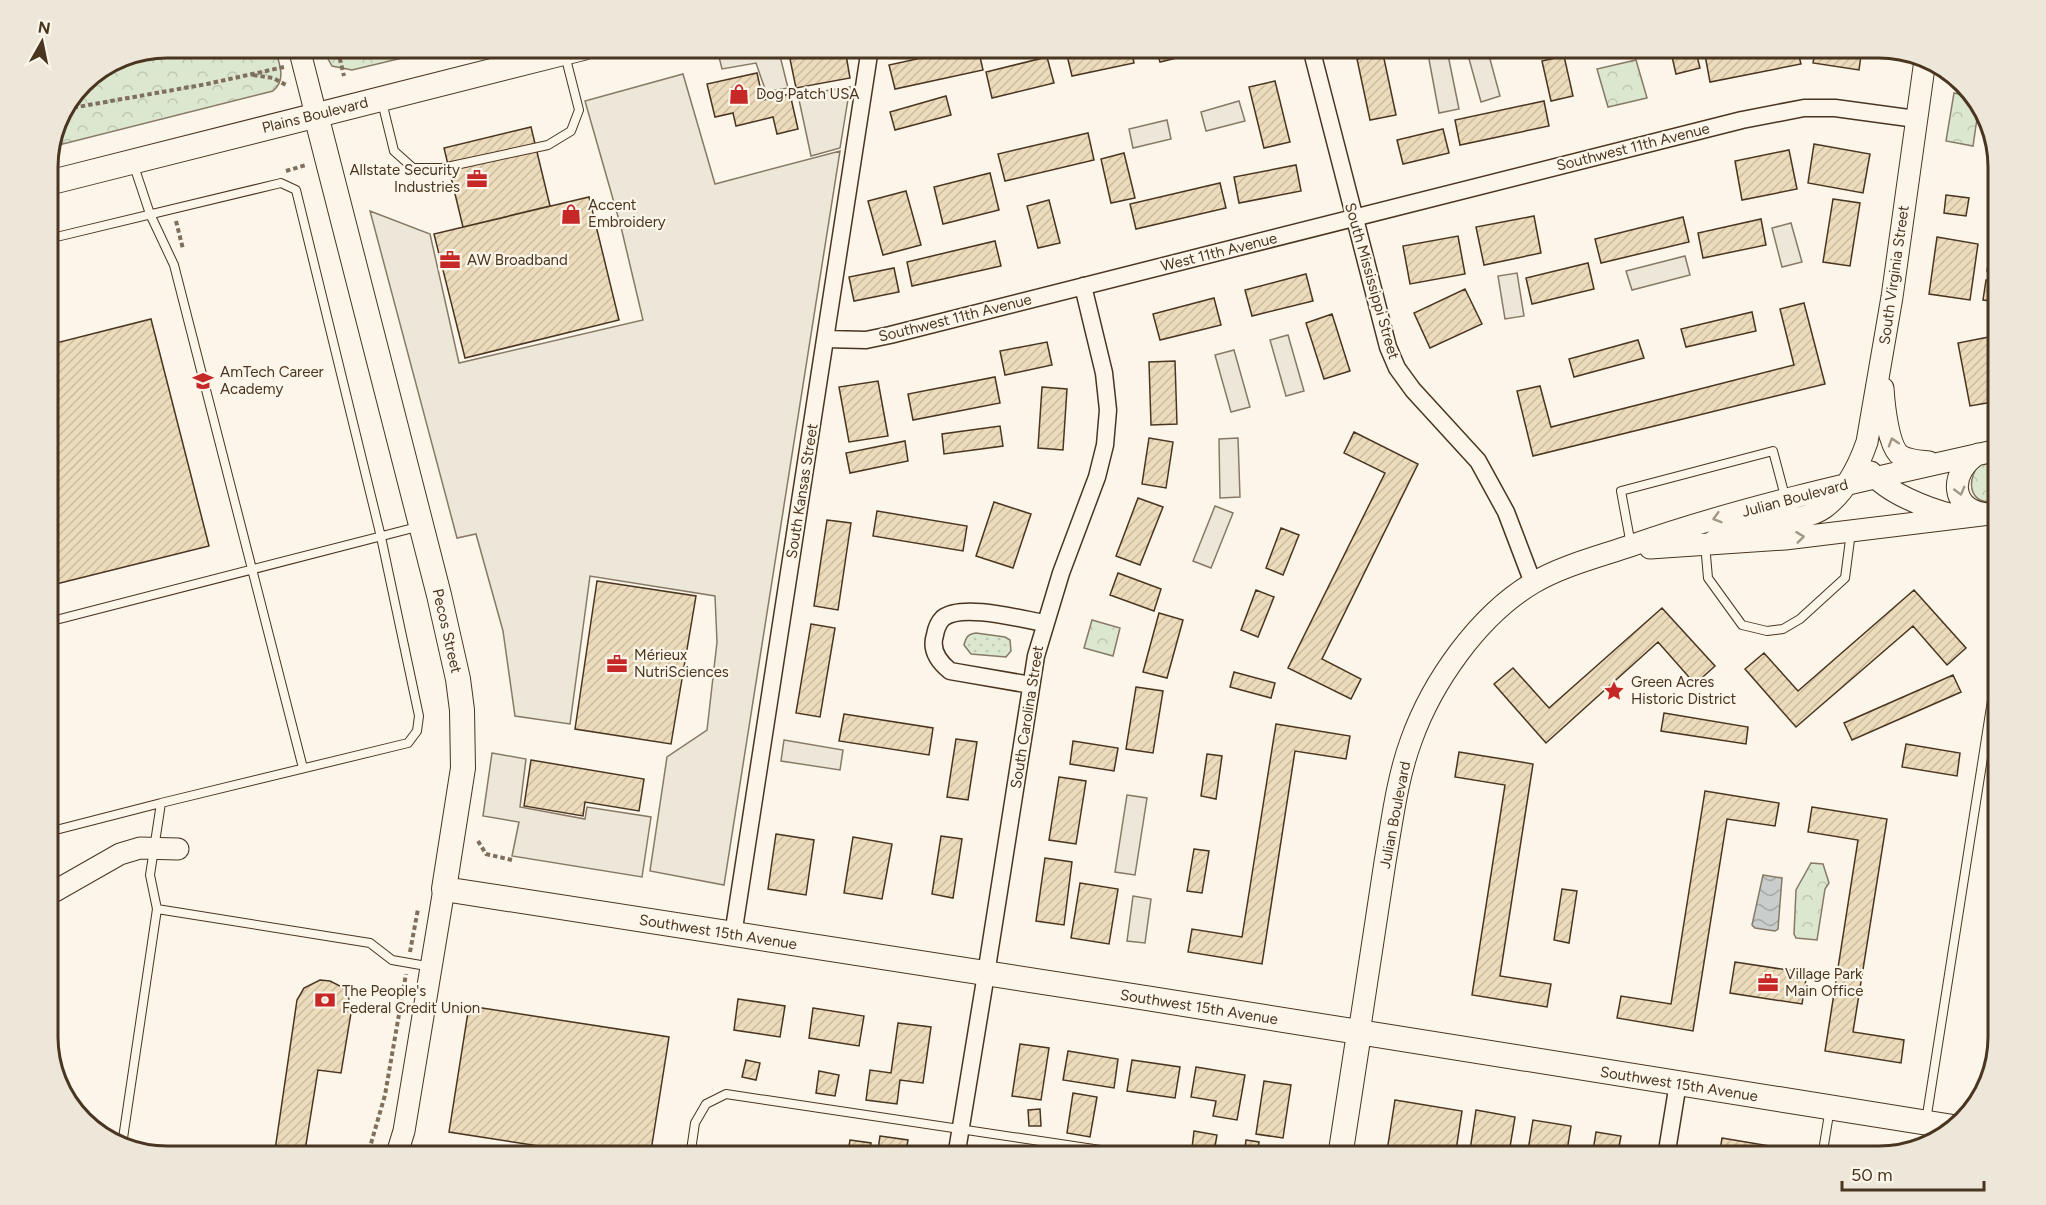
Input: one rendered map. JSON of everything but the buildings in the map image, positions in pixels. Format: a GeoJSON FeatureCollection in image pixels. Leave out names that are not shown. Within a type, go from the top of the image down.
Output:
{"type":"FeatureCollection","features":[{"type":"Feature","properties":{"kind":"main road","name":"Plains Boulevard"},"geometry":{"type":"LineString","coordinates":[[59,180],[539,59]]}},
{"type":"Feature","properties":{"kind":"main road","name":"Pecos Street"},"geometry":{"type":"LineString","coordinates":[[316,114],[451,644],[462,710],[463,768],[444,889]]}},
{"type":"Feature","properties":{"kind":"main road","name":"Southwest 15th Avenue"},"geometry":{"type":"LineString","coordinates":[[444,889],[1943,1125]]}},
{"type":"Feature","properties":{"kind":"main road","name":"Julian Boulevard"},"geometry":{"type":"LineString","coordinates":[[1342,1146],[1359,1033]]}},
{"type":"Feature","properties":{"kind":"street","name":"South Mississippi Street"},"geometry":{"type":"LineString","coordinates":[[1314,58],[1388,347],[1397,368],[1430,409],[1478,461],[1506,512],[1533,583]]}},
{"type":"Feature","properties":{"kind":"street"},"geometry":{"type":"LineString","coordinates":[[302,59],[316,114]]}},
{"type":"Feature","properties":{"kind":"street","name":"South Kansas Street"},"geometry":{"type":"LineString","coordinates":[[733,935],[868,59]]}},
{"type":"Feature","properties":{"kind":"street","name":"South Virginia Street"},"geometry":{"type":"LineString","coordinates":[[1707,544],[1744,528],[1809,515],[1824,508],[1846,484],[1860,464],[1868,442],[1883,350],[1924,69]]}},
{"type":"Feature","properties":{"kind":"street","name":"Southwest 11th Avenue"},"geometry":{"type":"LineString","coordinates":[[1354,218],[1742,120],[1804,108],[1835,108],[1916,119]]}},
{"type":"Feature","properties":{"kind":"street","name":"West 11th Avenue"},"geometry":{"type":"LineString","coordinates":[[1083,286],[1354,218]]}},
{"type":"Feature","properties":{"kind":"street","name":"Southwest 11th Avenue"},"geometry":{"type":"LineString","coordinates":[[825,339],[866,340],[1083,286]]}},
{"type":"Feature","properties":{"kind":"street","name":"South Carolina Street"},"geometry":{"type":"LineString","coordinates":[[958,1146],[1031,685],[1044,623],[1097,477],[1105,445],[1108,410],[1104,373],[1083,286]]}},
{"type":"Feature","properties":{"kind":"street"},"geometry":{"type":"LineString","coordinates":[[1883,350],[1884,404],[1893,447],[1902,456],[1914,461],[1942,462]]}},
{"type":"Feature","properties":{"kind":"street"},"geometry":{"type":"LineString","coordinates":[[1868,442],[1866,461],[1875,477],[1917,503],[1949,514],[1971,517]]}},
{"type":"Feature","properties":{"kind":"street"},"geometry":{"type":"LineString","coordinates":[[1987,452],[1968,460],[1961,469],[1957,489],[1960,497],[1972,510],[1987,513]]}},
{"type":"Feature","properties":{"kind":"street","name":"Julian Boulevard"},"geometry":{"type":"LineString","coordinates":[[1359,1033],[1394,806],[1410,742],[1431,693],[1458,655],[1499,610],[1533,583],[1567,567],[1631,545],[1721,517],[1846,484],[1987,452]]}},
{"type":"Feature","properties":{"kind":"street","name":"Julian Boulevard"},"geometry":{"type":"LineString","coordinates":[[1596,558],[1628,551],[1785,539],[1987,515]]}},
{"type":"Feature","properties":{"kind":"street"},"geometry":{"type":"LineString","coordinates":[[1031,685],[950,671],[939,662],[934,651],[934,638],[937,627],[943,619],[959,612],[1044,623]]}},
{"type":"Feature","properties":{"kind":"street"},"geometry":{"type":"LineString","coordinates":[[59,889],[120,854],[140,848],[177,849]]}},
{"type":"Feature","properties":{"kind":"street","name":"Pecos Street"},"geometry":{"type":"LineString","coordinates":[[399,1146],[404,1131],[444,889]]}},
{"type":"Feature","properties":{"kind":"street"},"geometry":{"type":"LineString","coordinates":[[1668,1146],[1678,1083]]}},
{"type":"Feature","properties":{"kind":"lane"},"geometry":{"type":"LineString","coordinates":[[381,98],[394,152],[413,168],[442,168],[548,145],[571,131],[579,110],[575,59]]}},
{"type":"Feature","properties":{"kind":"lane"},"geometry":{"type":"LineString","coordinates":[[133,162],[150,214],[174,266],[303,768]]}},
{"type":"Feature","properties":{"kind":"lane"},"geometry":{"type":"LineString","coordinates":[[59,236],[281,183],[296,190],[381,537],[419,716],[417,731],[408,743],[161,802],[59,829]]}},
{"type":"Feature","properties":{"kind":"lane"},"geometry":{"type":"LineString","coordinates":[[1631,545],[1621,491],[1773,451],[1786,500]]}},
{"type":"Feature","properties":{"kind":"lane"},"geometry":{"type":"LineString","coordinates":[[59,619],[421,526]]}},
{"type":"Feature","properties":{"kind":"lane"},"geometry":{"type":"LineString","coordinates":[[1707,544],[1708,578],[1742,625],[1767,631],[1783,629],[1800,619],[1845,578],[1851,531]]}},
{"type":"Feature","properties":{"kind":"lane"},"geometry":{"type":"LineString","coordinates":[[1926,1123],[1988,728]]}},
{"type":"Feature","properties":{"kind":"lane"},"geometry":{"type":"LineString","coordinates":[[123,1137],[157,909],[150,875],[161,802]]}},
{"type":"Feature","properties":{"kind":"lane"},"geometry":{"type":"LineString","coordinates":[[157,909],[370,943],[392,960],[432,967]]}},
{"type":"Feature","properties":{"kind":"lane"},"geometry":{"type":"LineString","coordinates":[[692,1146],[695,1123],[706,1104],[726,1094],[1058,1146]]}},
{"type":"Feature","properties":{"kind":"lane"},"geometry":{"type":"LineString","coordinates":[[1824,1146],[1830,1107]]}},
{"type":"Feature","properties":{"kind":"path"},"geometry":{"type":"LineString","coordinates":[[77,107],[207,84],[250,74],[290,59]]}},
{"type":"Feature","properties":{"kind":"path"},"geometry":{"type":"LineString","coordinates":[[340,59],[344,76]]}},
{"type":"Feature","properties":{"kind":"path"},"geometry":{"type":"LineString","coordinates":[[250,74],[273,78],[286,85]]}},
{"type":"Feature","properties":{"kind":"path"},"geometry":{"type":"LineString","coordinates":[[478,841],[486,854],[512,860]]}},
{"type":"Feature","properties":{"kind":"path"},"geometry":{"type":"LineString","coordinates":[[370,1146],[385,1095],[418,909]]}},
{"type":"Feature","properties":{"kind":"green space"},"geometry":{"type":"Polygon","coordinates":[[[160,59],[278,59],[281,76],[273,91],[61,145],[70,119],[85,96],[107,77],[132,64],[160,59]]]}},
{"type":"Feature","properties":{"kind":"green space"},"geometry":{"type":"Polygon","coordinates":[[[328,59],[399,59],[352,70],[332,66],[328,59]]]}},
{"type":"Feature","properties":{"kind":"green space"},"geometry":{"type":"Polygon","coordinates":[[[1636,60],[1647,98],[1608,107],[1597,69],[1636,60]]]}},
{"type":"Feature","properties":{"kind":"green space"},"geometry":{"type":"Polygon","coordinates":[[[1954,93],[1959,94],[1977,121],[1973,146],[1946,141],[1954,93]]]}},
{"type":"Feature","properties":{"kind":"green space"},"geometry":{"type":"Polygon","coordinates":[[[1987,464],[1987,502],[1976,497],[1973,492],[1972,480],[1978,465],[1987,464]]]}},
{"type":"Feature","properties":{"kind":"green space"},"geometry":{"type":"Polygon","coordinates":[[[1092,620],[1120,628],[1113,656],[1084,648],[1092,620]]]}},
{"type":"Feature","properties":{"kind":"green space"},"geometry":{"type":"Polygon","coordinates":[[[976,633],[1005,637],[1010,640],[1011,651],[1006,657],[971,654],[964,645],[968,636],[976,633]]]}},
{"type":"Feature","properties":{"kind":"green space"},"geometry":{"type":"Polygon","coordinates":[[[1811,863],[1823,864],[1829,883],[1825,889],[1817,940],[1796,938],[1794,934],[1796,890],[1811,863]]]}},
{"type":"Feature","properties":{"kind":"shaded area"},"geometry":{"type":"Polygon","coordinates":[[[1429,58],[1449,58],[1459,109],[1439,113],[1429,58]]]}},
{"type":"Feature","properties":{"kind":"shaded area"},"geometry":{"type":"Polygon","coordinates":[[[1469,58],[1490,58],[1500,96],[1481,102],[1469,58]]]}},
{"type":"Feature","properties":{"kind":"shaded area"},"geometry":{"type":"Polygon","coordinates":[[[719,59],[781,59],[788,88],[766,92],[756,63],[722,69],[719,59]]]}},
{"type":"Feature","properties":{"kind":"shaded area"},"geometry":{"type":"Polygon","coordinates":[[[683,74],[715,184],[840,151],[724,885],[650,871],[667,757],[707,730],[717,642],[715,596],[590,576],[570,724],[515,716],[503,631],[476,534],[457,538],[370,211],[430,234],[459,363],[643,320],[621,227],[585,101],[683,74]]]}},
{"type":"Feature","properties":{"kind":"shaded area"},"geometry":{"type":"Polygon","coordinates":[[[850,87],[840,148],[811,156],[798,95],[850,87]]]}},
{"type":"Feature","properties":{"kind":"shaded area"},"geometry":{"type":"Polygon","coordinates":[[[1239,101],[1245,121],[1206,131],[1201,112],[1239,101]]]}},
{"type":"Feature","properties":{"kind":"shaded area"},"geometry":{"type":"Polygon","coordinates":[[[1167,120],[1171,139],[1133,148],[1129,129],[1167,120]]]}},
{"type":"Feature","properties":{"kind":"shaded area"},"geometry":{"type":"Polygon","coordinates":[[[1791,223],[1802,262],[1782,267],[1772,228],[1791,223]]]}},
{"type":"Feature","properties":{"kind":"shaded area"},"geometry":{"type":"Polygon","coordinates":[[[1685,256],[1690,275],[1632,290],[1626,271],[1685,256]]]}},
{"type":"Feature","properties":{"kind":"shaded area"},"geometry":{"type":"Polygon","coordinates":[[[1517,273],[1524,316],[1505,319],[1498,276],[1517,273]]]}},
{"type":"Feature","properties":{"kind":"shaded area"},"geometry":{"type":"Polygon","coordinates":[[[1288,335],[1304,391],[1286,396],[1270,340],[1288,335]]]}},
{"type":"Feature","properties":{"kind":"shaded area"},"geometry":{"type":"Polygon","coordinates":[[[1234,350],[1250,407],[1231,412],[1215,355],[1234,350]]]}},
{"type":"Feature","properties":{"kind":"shaded area"},"geometry":{"type":"Polygon","coordinates":[[[1238,438],[1240,497],[1220,498],[1219,439],[1238,438]]]}},
{"type":"Feature","properties":{"kind":"shaded area"},"geometry":{"type":"Polygon","coordinates":[[[1215,506],[1233,513],[1211,568],[1193,561],[1215,506]]]}},
{"type":"Feature","properties":{"kind":"shaded area"},"geometry":{"type":"Polygon","coordinates":[[[784,740],[843,750],[840,770],[781,761],[784,740]]]}},
{"type":"Feature","properties":{"kind":"shaded area"},"geometry":{"type":"Polygon","coordinates":[[[492,753],[526,759],[520,807],[585,819],[587,807],[651,817],[642,877],[512,856],[519,822],[483,816],[492,753]]]}},
{"type":"Feature","properties":{"kind":"shaded area"},"geometry":{"type":"Polygon","coordinates":[[[1127,795],[1147,798],[1135,875],[1115,872],[1127,795]]]}},
{"type":"Feature","properties":{"kind":"shaded area"},"geometry":{"type":"Polygon","coordinates":[[[1133,896],[1151,899],[1145,943],[1127,941],[1133,896]]]}},
{"type":"Feature","properties":{"kind":"water"},"geometry":{"type":"Polygon","coordinates":[[[1763,875],[1782,878],[1778,929],[1775,931],[1755,928],[1752,925],[1763,875]]]}},
{"type":"Feature","properties":{"kind":"place","name":"Dog Patch USA"},"geometry":{"type":"Point","coordinates":[739,94]}},
{"type":"Feature","properties":{"kind":"place","name":"Allstate Security Industries"},"geometry":{"type":"Point","coordinates":[477,179]}},
{"type":"Feature","properties":{"kind":"place","name":"Accent Embroidery"},"geometry":{"type":"Point","coordinates":[571,214]}},
{"type":"Feature","properties":{"kind":"place","name":"AW Broadband"},"geometry":{"type":"Point","coordinates":[450,260]}},
{"type":"Feature","properties":{"kind":"place","name":"AmTech Career Academy"},"geometry":{"type":"Point","coordinates":[203,381]}},
{"type":"Feature","properties":{"kind":"place","name":"Mérieux NutriSciences"},"geometry":{"type":"Point","coordinates":[617,664]}},
{"type":"Feature","properties":{"kind":"place","name":"Green Acres Historic District"},"geometry":{"type":"Point","coordinates":[1614,691]}},
{"type":"Feature","properties":{"kind":"place","name":"Village Park Main Office"},"geometry":{"type":"Point","coordinates":[1768,983]}},
{"type":"Feature","properties":{"kind":"place","name":"The People's Federal Credit Union"},"geometry":{"type":"Point","coordinates":[325,1000]}}]}
